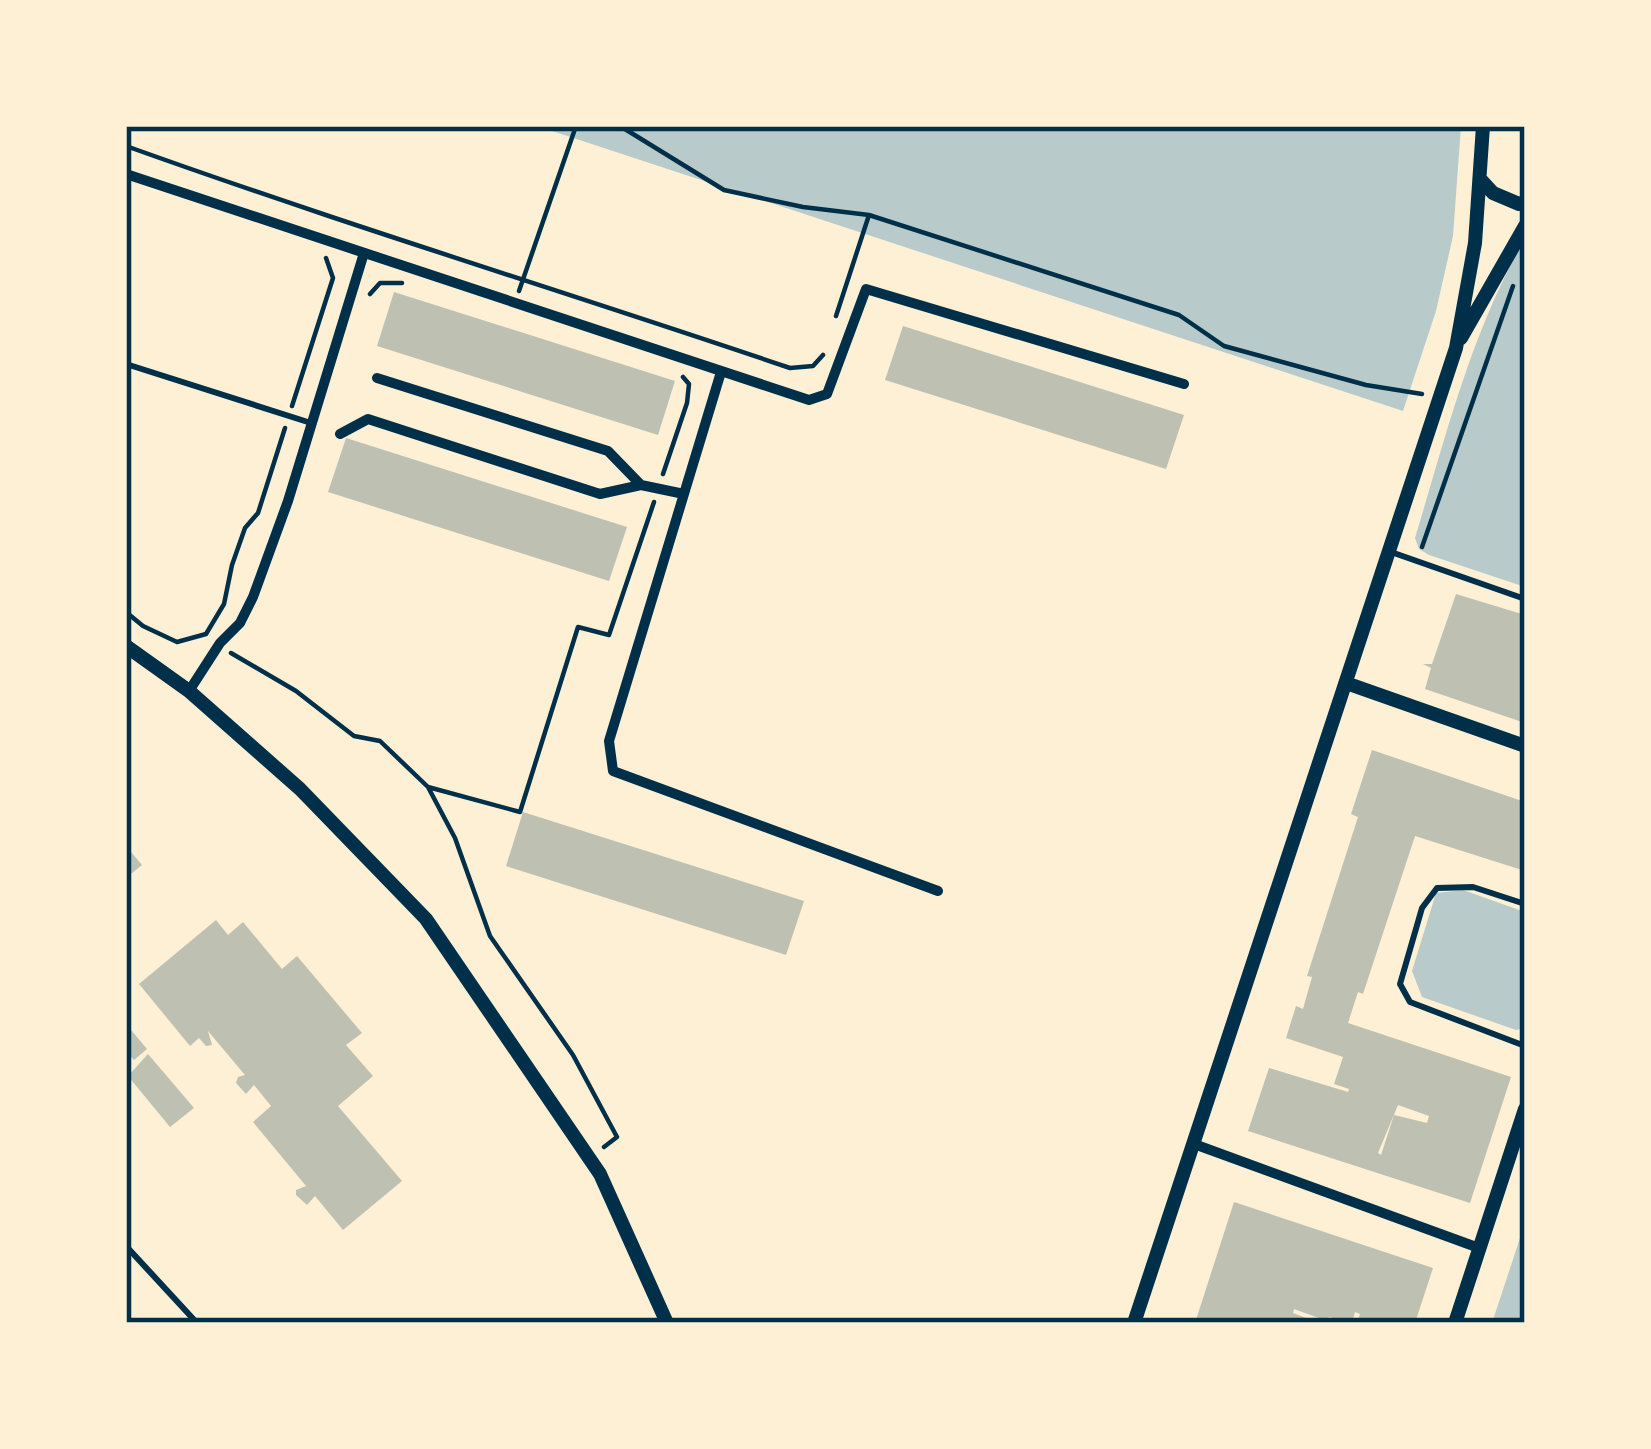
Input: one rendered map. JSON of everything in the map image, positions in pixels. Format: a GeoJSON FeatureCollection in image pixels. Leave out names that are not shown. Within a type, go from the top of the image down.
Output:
{"type":"FeatureCollection","features":[{"type":"Feature","properties":{"kind":"street"},"geometry":{"type":"LineString","coordinates":[[1134,1323],[1456,348],[1475,243],[1483,126]]}},
{"type":"Feature","properties":{"kind":"street"},"geometry":{"type":"LineString","coordinates":[[126,174],[809,400],[827,394],[866,289],[1184,384]]}},
{"type":"Feature","properties":{"kind":"street"},"geometry":{"type":"LineString","coordinates":[[1481,180],[1493,193],[1525,202]]}},
{"type":"Feature","properties":{"kind":"street"},"geometry":{"type":"LineString","coordinates":[[1456,348],[1525,226]]}},
{"type":"Feature","properties":{"kind":"street"},"geometry":{"type":"LineString","coordinates":[[189,691],[220,643],[240,623],[253,597],[364,253]]}},
{"type":"Feature","properties":{"kind":"street"},"geometry":{"type":"LineString","coordinates":[[721,372],[609,741],[613,771],[938,891]]}},
{"type":"Feature","properties":{"kind":"street"},"geometry":{"type":"LineString","coordinates":[[377,378],[608,451],[640,484],[684,494]]}},
{"type":"Feature","properties":{"kind":"street"},"geometry":{"type":"LineString","coordinates":[[340,434],[368,419],[600,494],[640,484]]}},
{"type":"Feature","properties":{"kind":"street"},"geometry":{"type":"LineString","coordinates":[[126,646],[189,691],[300,789],[426,919],[600,1174],[667,1323]]}},
{"type":"Feature","properties":{"kind":"street"},"geometry":{"type":"LineString","coordinates":[[1346,683],[1525,746]]}},
{"type":"Feature","properties":{"kind":"street"},"geometry":{"type":"LineString","coordinates":[[1455,1323],[1525,1109]]}},
{"type":"Feature","properties":{"kind":"street"},"geometry":{"type":"LineString","coordinates":[[1194,1144],[1479,1248]]}},
{"type":"Feature","properties":{"kind":"lane"},"geometry":{"type":"LineString","coordinates":[[126,364],[312,424]]}},
{"type":"Feature","properties":{"kind":"lane"},"geometry":{"type":"LineString","coordinates":[[1388,551],[1525,599]]}},
{"type":"Feature","properties":{"kind":"lane"},"geometry":{"type":"LineString","coordinates":[[1525,904],[1473,887],[1437,888],[1423,908],[1400,984],[1410,1002],[1525,1046]]}},
{"type":"Feature","properties":{"kind":"lane"},"geometry":{"type":"LineString","coordinates":[[126,1246],[197,1323]]}},
{"type":"Feature","properties":{"kind":"path"},"geometry":{"type":"LineString","coordinates":[[514,304],[576,126]]}},
{"type":"Feature","properties":{"kind":"path"},"geometry":{"type":"LineString","coordinates":[[620,126],[724,190],[869,215],[1179,316],[1224,346],[1366,385],[1439,398]]}},
{"type":"Feature","properties":{"kind":"path"},"geometry":{"type":"LineString","coordinates":[[126,146],[311,213],[524,278],[790,368],[813,366],[825,353]]}},
{"type":"Feature","properties":{"kind":"path"},"geometry":{"type":"LineString","coordinates":[[832,331],[869,215]]}},
{"type":"Feature","properties":{"kind":"path"},"geometry":{"type":"LineString","coordinates":[[126,612],[177,642],[206,634],[224,604],[245,527],[258,513],[325,313],[333,278],[328,260],[317,253]]}},
{"type":"Feature","properties":{"kind":"path"},"geometry":{"type":"LineString","coordinates":[[1417,562],[1519,270]]}},
{"type":"Feature","properties":{"kind":"path"},"geometry":{"type":"LineString","coordinates":[[362,304],[380,283],[407,283]]}},
{"type":"Feature","properties":{"kind":"path"},"geometry":{"type":"LineString","coordinates":[[428,787],[520,812],[578,627],[609,635],[687,403],[688,384],[676,368]]}},
{"type":"Feature","properties":{"kind":"path"},"geometry":{"type":"LineString","coordinates":[[231,652],[296,691],[354,736],[380,741],[428,787],[455,838],[490,936],[573,1055],[617,1137],[604,1147]]}},
{"type":"Feature","properties":{"kind":"shaded area"},"geometry":{"type":"Polygon","coordinates":[[[537,126],[1461,126],[1453,236],[1436,311],[1403,411],[537,126]]]}},
{"type":"Feature","properties":{"kind":"shaded area"},"geometry":{"type":"Polygon","coordinates":[[[1525,239],[1525,587],[1429,555],[1419,549],[1415,538],[1475,348],[1525,239]]]}},
{"type":"Feature","properties":{"kind":"shaded area"},"geometry":{"type":"Polygon","coordinates":[[[1463,890],[1525,912],[1525,1028],[1516,1030],[1422,997],[1412,971],[1436,893],[1463,890]]]}},
{"type":"Feature","properties":{"kind":"shaded area"},"geometry":{"type":"Polygon","coordinates":[[[1525,1223],[1525,1323],[1492,1323],[1525,1223]]]}},
{"type":"Feature","properties":{"kind":"building"},"geometry":{"type":"Polygon","coordinates":[[[394,292],[675,381],[658,435],[377,346],[394,292]]]}},
{"type":"Feature","properties":{"kind":"building"},"geometry":{"type":"Polygon","coordinates":[[[903,326],[1184,415],[1166,469],[885,380],[903,326]]]}},
{"type":"Feature","properties":{"kind":"building"},"geometry":{"type":"Polygon","coordinates":[[[346,438],[627,527],[609,581],[328,492],[346,438]]]}},
{"type":"Feature","properties":{"kind":"building"},"geometry":{"type":"Polygon","coordinates":[[[1456,594],[1525,615],[1525,723],[1425,689],[1431,668],[1423,664],[1432,664],[1456,594]]]}},
{"type":"Feature","properties":{"kind":"building"},"geometry":{"type":"Polygon","coordinates":[[[1372,750],[1525,802],[1525,871],[1415,836],[1363,994],[1358,992],[1348,1023],[1511,1077],[1470,1203],[1248,1131],[1269,1068],[1349,1089],[1334,1084],[1343,1057],[1286,1038],[1296,1006],[1303,1009],[1312,977],[1307,976],[1358,817],[1351,814],[1372,750]],[[1398,1105],[1378,1153],[1381,1155],[1394,1115],[1427,1123],[1429,1116],[1398,1105]]]}},
{"type":"Feature","properties":{"kind":"building"},"geometry":{"type":"Polygon","coordinates":[[[523,812],[804,901],[786,955],[506,866],[523,812]]]}},
{"type":"Feature","properties":{"kind":"building"},"geometry":{"type":"Polygon","coordinates":[[[126,846],[142,865],[126,878],[126,846]]]}},
{"type":"Feature","properties":{"kind":"building"},"geometry":{"type":"Polygon","coordinates":[[[216,920],[228,935],[243,922],[282,969],[297,956],[362,1033],[346,1045],[373,1076],[338,1106],[402,1181],[343,1230],[315,1196],[307,1205],[296,1195],[296,1190],[306,1186],[253,1122],[271,1106],[254,1085],[246,1094],[236,1083],[245,1075],[208,1031],[212,1045],[206,1046],[199,1038],[190,1046],[139,984],[216,920]]]}},
{"type":"Feature","properties":{"kind":"building"},"geometry":{"type":"Polygon","coordinates":[[[126,1024],[147,1049],[134,1060],[126,1051],[126,1024]]]}},
{"type":"Feature","properties":{"kind":"building"},"geometry":{"type":"Polygon","coordinates":[[[148,1054],[194,1108],[170,1127],[128,1076],[148,1054]]]}},
{"type":"Feature","properties":{"kind":"building"},"geometry":{"type":"Polygon","coordinates":[[[1234,1202],[1433,1268],[1415,1323],[1357,1323],[1360,1314],[1355,1312],[1352,1323],[1329,1317],[1327,1321],[1294,1309],[1293,1313],[1319,1323],[1195,1323],[1234,1202]]]}}]}
